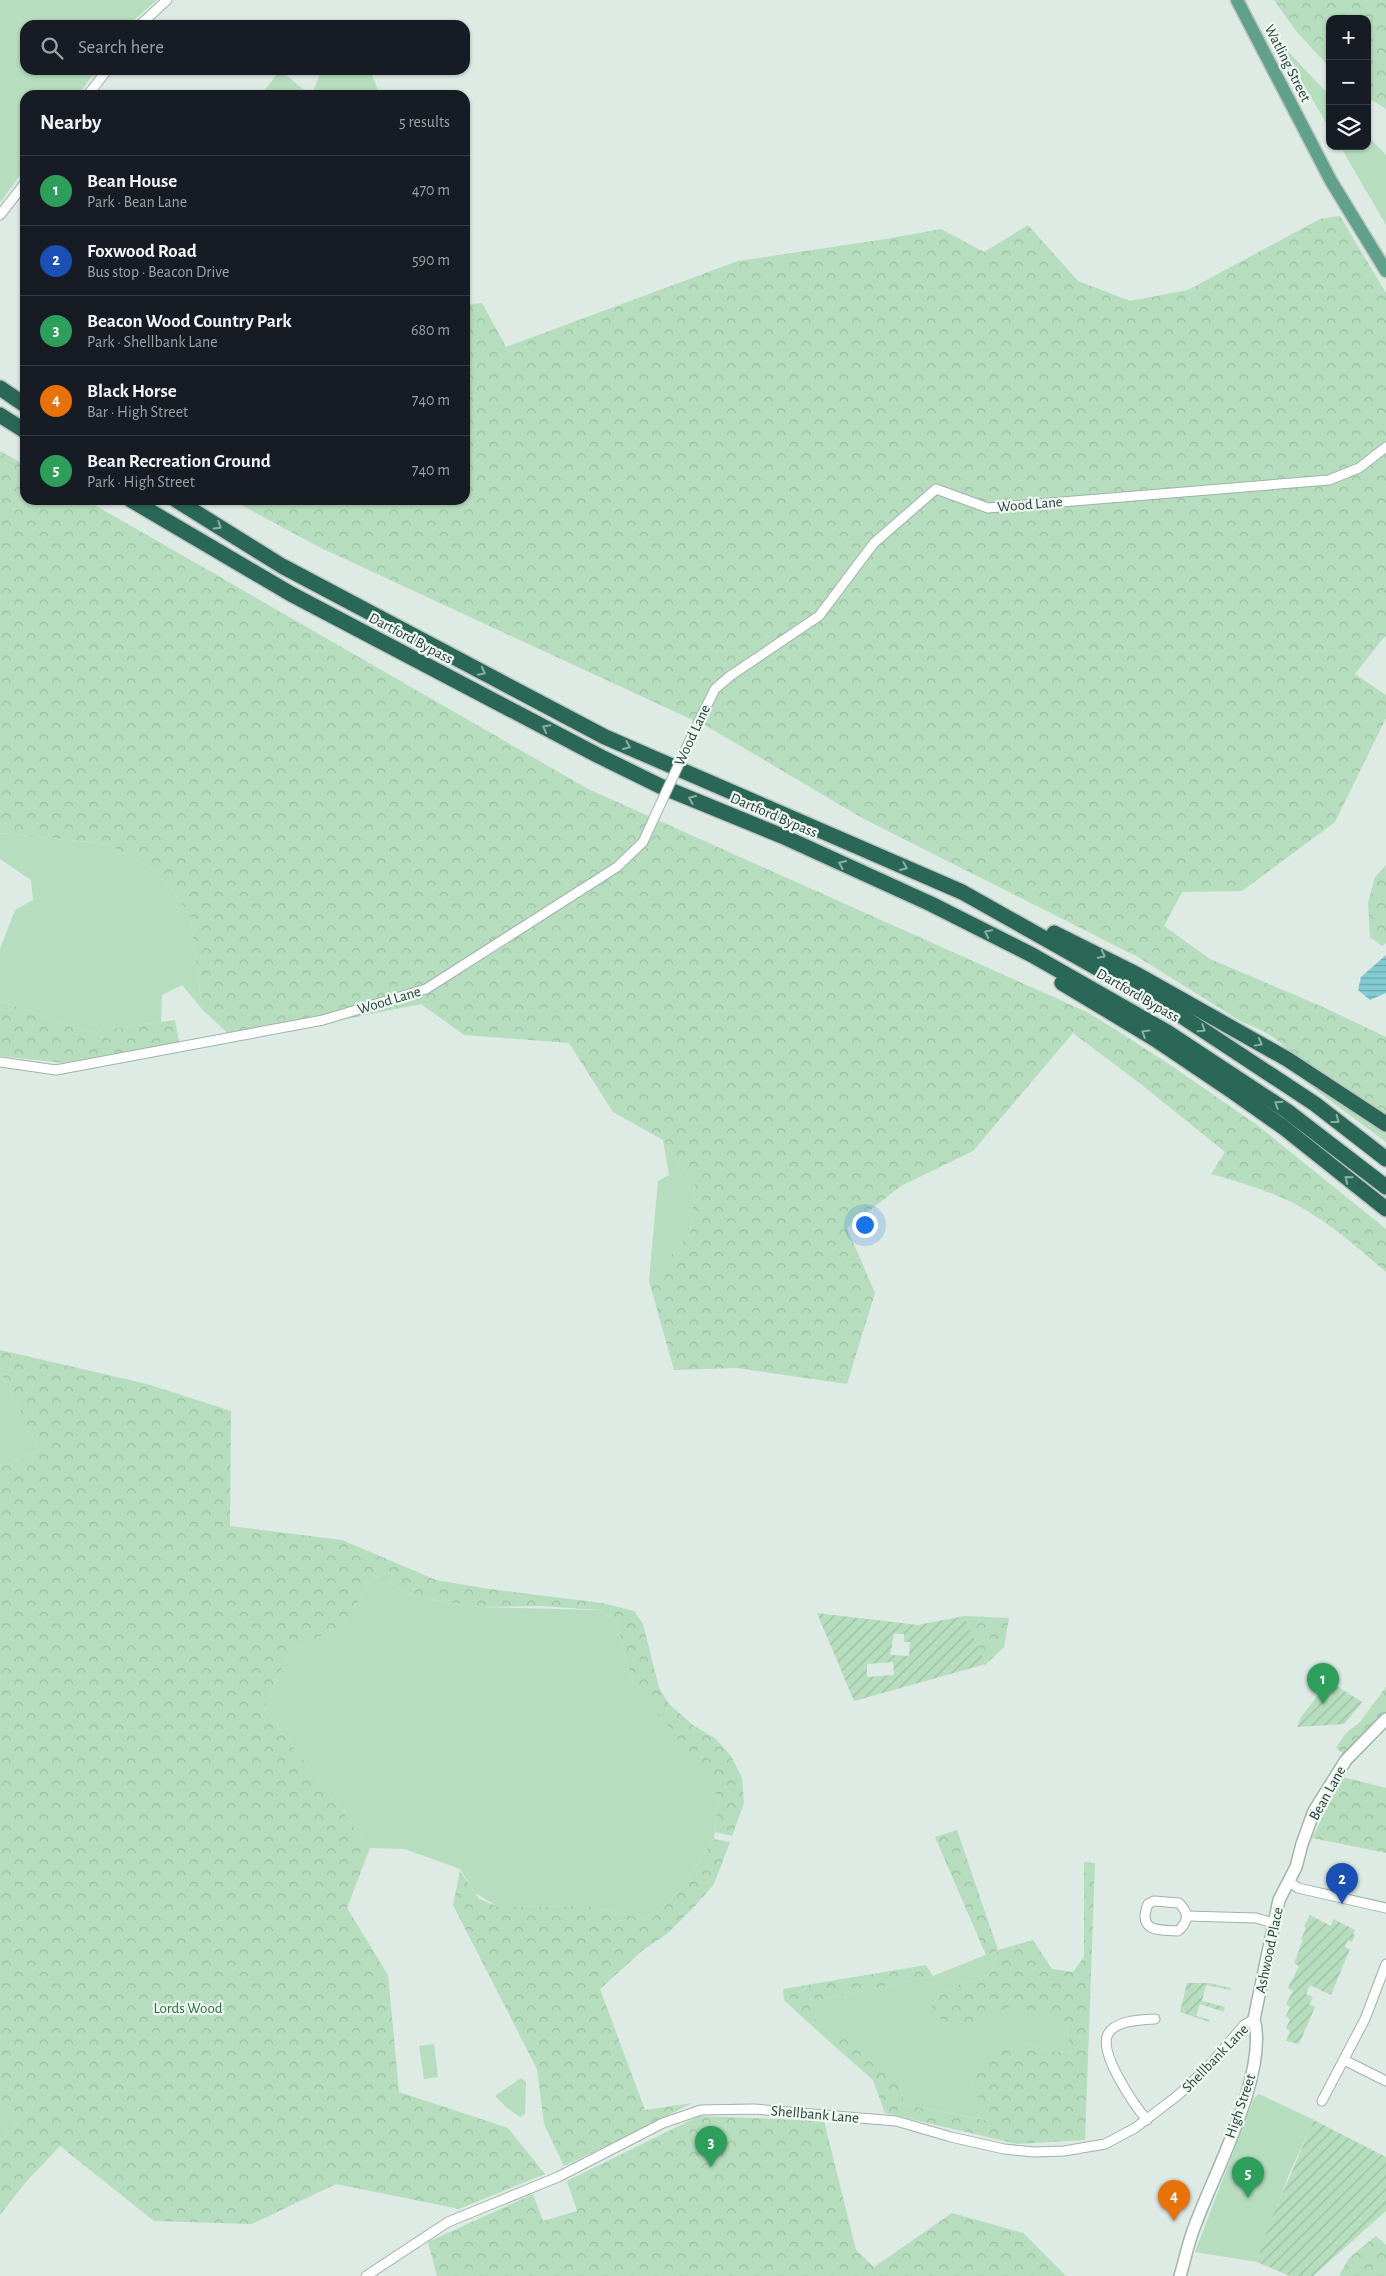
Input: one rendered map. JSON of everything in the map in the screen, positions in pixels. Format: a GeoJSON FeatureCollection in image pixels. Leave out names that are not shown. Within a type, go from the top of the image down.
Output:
{"type":"FeatureCollection","features":[{"type":"Feature","properties":{"kind":"highway"},"geometry":{"type":"LineString","coordinates":[[0,388],[20,402]]}},
{"type":"Feature","properties":{"kind":"highway"},"geometry":{"type":"LineString","coordinates":[[0,415],[20,428]]}},
{"type":"Feature","properties":{"kind":"highway","name":"Dartford Bypass"},"geometry":{"type":"LineString","coordinates":[[140,505],[291,594],[599,756],[660,786],[782,836],[931,904],[1032,955],[1167,1032],[1287,1111],[1386,1187]]}},
{"type":"Feature","properties":{"kind":"highway","name":"Dartford Bypass"},"geometry":{"type":"LineString","coordinates":[[184,505],[282,566],[605,737],[962,892],[1177,1013],[1308,1099],[1386,1159]]}},
{"type":"Feature","properties":{"kind":"highway"},"geometry":{"type":"LineString","coordinates":[[962,892],[1097,953],[1138,975],[1287,1059],[1386,1124]]}},
{"type":"Feature","properties":{"kind":"highway"},"geometry":{"type":"LineString","coordinates":[[1032,955],[1065,986],[1155,1039],[1232,1090],[1283,1127],[1386,1209]]}},
{"type":"Feature","properties":{"kind":"main road","name":"Watling Street"},"geometry":{"type":"LineString","coordinates":[[1238,0],[1331,181],[1386,271]]}},
{"type":"Feature","properties":{"kind":"main road","name":"Bean Lane"},"geometry":{"type":"LineString","coordinates":[[1290,1882],[1308,1827],[1324,1793],[1346,1760],[1386,1719]]}},
{"type":"Feature","properties":{"kind":"main road","name":"Ashwood Place"},"geometry":{"type":"LineString","coordinates":[[1254,2020],[1273,1922],[1279,1900],[1290,1882]]}},
{"type":"Feature","properties":{"kind":"main road","name":"High Street"},"geometry":{"type":"LineString","coordinates":[[1180,2276],[1194,2229],[1248,2087],[1256,2045],[1257,2030],[1254,2020]]}},
{"type":"Feature","properties":{"kind":"street"},"geometry":{"type":"LineString","coordinates":[[145,20],[167,0]]}},
{"type":"Feature","properties":{"kind":"street"},"geometry":{"type":"LineString","coordinates":[[92,90],[102,75]]}},
{"type":"Feature","properties":{"kind":"street"},"geometry":{"type":"LineString","coordinates":[[0,215],[20,189]]}},
{"type":"Feature","properties":{"kind":"street","name":"Wood Lane"},"geometry":{"type":"LineString","coordinates":[[0,1062],[56,1070],[322,1020],[426,990],[617,867],[643,842],[717,686],[819,616],[874,543],[936,488],[988,508],[1329,480],[1359,468],[1386,447]]}},
{"type":"Feature","properties":{"kind":"street"},"geometry":{"type":"LineString","coordinates":[[1290,1882],[1298,1888],[1386,1908]]}},
{"type":"Feature","properties":{"kind":"street"},"geometry":{"type":"LineString","coordinates":[[1154,1901],[1179,1903],[1188,1916],[1185,1925],[1178,1931],[1154,1930],[1146,1920],[1146,1910],[1148,1904],[1154,1901]]}},
{"type":"Feature","properties":{"kind":"street"},"geometry":{"type":"LineString","coordinates":[[1188,1916],[1256,1918],[1273,1922]]}},
{"type":"Feature","properties":{"kind":"street"},"geometry":{"type":"LineString","coordinates":[[1322,2101],[1365,2019],[1386,1964]]}},
{"type":"Feature","properties":{"kind":"street"},"geometry":{"type":"LineString","coordinates":[[1147,2120],[1120,2082],[1112,2062],[1107,2038],[1111,2031],[1124,2024],[1154,2020]]}},
{"type":"Feature","properties":{"kind":"street","name":"Shellbank Lane"},"geometry":{"type":"LineString","coordinates":[[366,2276],[448,2222],[558,2178],[663,2123],[700,2110],[754,2109],[896,2121],[951,2138],[1004,2149],[1034,2152],[1064,2151],[1105,2144],[1128,2133],[1147,2120],[1189,2086],[1244,2025],[1254,2020]]}},
{"type":"Feature","properties":{"kind":"street"},"geometry":{"type":"LineString","coordinates":[[1344,2060],[1386,2081]]}},
{"type":"Feature","properties":{"kind":"green space"},"geometry":{"type":"Polygon","coordinates":[[[0,0],[157,0],[134,20],[20,20],[20,75],[92,75],[82,90],[20,90],[20,175],[0,203],[0,0]]]}},
{"type":"Feature","properties":{"kind":"green space"},"geometry":{"type":"Polygon","coordinates":[[[1274,0],[1386,0],[1386,109],[1371,100],[1371,15],[1326,15],[1326,64],[1296,31],[1274,0]]]}},
{"type":"Feature","properties":{"kind":"green space"},"geometry":{"type":"Polygon","coordinates":[[[1277,40],[1326,92],[1326,122],[1277,40]]]}},
{"type":"Feature","properties":{"kind":"green space"},"geometry":{"type":"Polygon","coordinates":[[[276,75],[286,75],[304,90],[265,90],[276,75]]]}},
{"type":"Feature","properties":{"kind":"green space"},"geometry":{"type":"Polygon","coordinates":[[[319,75],[372,75],[378,90],[314,90],[319,75]]]}},
{"type":"Feature","properties":{"kind":"green space"},"geometry":{"type":"Polygon","coordinates":[[[1371,139],[1386,155],[1386,225],[1342,150],[1371,150],[1371,139]]]}},
{"type":"Feature","properties":{"kind":"green space"},"geometry":{"type":"Polygon","coordinates":[[[1340,216],[1386,293],[1386,635],[1355,674],[1386,695],[1386,718],[1335,822],[1242,891],[1182,892],[1164,926],[1210,959],[1323,1007],[1386,1037],[1386,1114],[1290,1052],[1268,1034],[1242,1022],[1138,957],[864,819],[710,728],[319,547],[241,505],[470,505],[470,304],[482,303],[506,347],[738,261],[941,229],[984,252],[1028,225],[1078,281],[1130,301],[1188,290],[1320,219],[1340,216]]]}},
{"type":"Feature","properties":{"kind":"green space"},"geometry":{"type":"Polygon","coordinates":[[[0,451],[20,462],[20,505],[95,505],[588,789],[1089,1013],[1166,1062],[1257,1125],[1386,1229],[1386,1272],[1332,1228],[1297,1205],[1266,1191],[1211,1174],[1225,1152],[1142,1085],[1073,1033],[973,1151],[901,1186],[847,1228],[875,1293],[847,1384],[737,1368],[674,1370],[649,1281],[690,1234],[695,1185],[663,1140],[613,1112],[569,1043],[464,1035],[421,1004],[236,1041],[202,1009],[190,915],[161,874],[108,844],[0,833],[0,451]]]}},
{"type":"Feature","properties":{"kind":"green space"},"geometry":{"type":"Polygon","coordinates":[[[0,833],[108,844],[161,874],[190,915],[202,1009],[182,985],[162,995],[161,1022],[89,1032],[0,1001],[0,949],[15,910],[33,900],[31,880],[0,859],[0,833]]]}},
{"type":"Feature","properties":{"kind":"green space"},"geometry":{"type":"Polygon","coordinates":[[[1386,865],[1386,943],[1382,946],[1370,937],[1368,903],[1375,877],[1386,865]]]}},
{"type":"Feature","properties":{"kind":"green space"},"geometry":{"type":"Polygon","coordinates":[[[0,1001],[89,1032],[175,1020],[179,1042],[63,1063],[0,1056],[0,1001]]]}},
{"type":"Feature","properties":{"kind":"green space"},"geometry":{"type":"Polygon","coordinates":[[[1305,1079],[1386,1129],[1386,1142],[1304,1081],[1305,1079]]]}},
{"type":"Feature","properties":{"kind":"green space"},"geometry":{"type":"Polygon","coordinates":[[[663,1140],[695,1185],[690,1234],[649,1281],[658,1181],[669,1175],[663,1140]]]}},
{"type":"Feature","properties":{"kind":"green space","name":"Lords Wood"},"geometry":{"type":"Polygon","coordinates":[[[0,1350],[147,1384],[231,1411],[230,1526],[342,1540],[436,1580],[489,1589],[602,1603],[634,1611],[643,1624],[659,1688],[669,1704],[694,1726],[715,1738],[731,1756],[742,1778],[744,1803],[732,1836],[715,1832],[718,1801],[712,1783],[631,1679],[617,1622],[599,1610],[541,1606],[479,1607],[416,1597],[375,1575],[342,1625],[289,1653],[264,1708],[370,1848],[347,1908],[388,1975],[399,2092],[508,2128],[545,2174],[459,2209],[336,2184],[252,2224],[154,2221],[60,2146],[25,2183],[0,2215],[0,2141],[23,2118],[0,2100],[0,1467],[40,1450],[0,1371],[0,1350]]]}},
{"type":"Feature","properties":{"kind":"green space"},"geometry":{"type":"Polygon","coordinates":[[[0,1371],[40,1450],[0,1467],[0,1371]]]}},
{"type":"Feature","properties":{"kind":"green space"},"geometry":{"type":"Polygon","coordinates":[[[375,1575],[416,1597],[479,1607],[599,1610],[617,1622],[631,1679],[713,1783],[718,1801],[714,1839],[679,1891],[650,1920],[586,1906],[499,1907],[475,1893],[460,1869],[405,1849],[370,1848],[264,1708],[289,1653],[342,1625],[375,1575]]]}},
{"type":"Feature","properties":{"kind":"green space"},"geometry":{"type":"Polygon","coordinates":[[[817,1613],[918,1625],[964,1616],[986,1664],[854,1701],[817,1613]],[[894,1634],[890,1655],[909,1656],[910,1642],[904,1642],[904,1634],[894,1634]],[[893,1662],[867,1664],[867,1677],[894,1675],[893,1662]]]}},
{"type":"Feature","properties":{"kind":"green space"},"geometry":{"type":"Polygon","coordinates":[[[964,1616],[1009,1618],[1004,1647],[986,1664],[964,1616]]]}},
{"type":"Feature","properties":{"kind":"green space"},"geometry":{"type":"Polygon","coordinates":[[[1329,1681],[1362,1702],[1360,1705],[1344,1724],[1297,1727],[1301,1717],[1329,1681]]]}},
{"type":"Feature","properties":{"kind":"green space"},"geometry":{"type":"Polygon","coordinates":[[[1386,1687],[1386,1712],[1344,1754],[1336,1748],[1346,1733],[1360,1722],[1386,1687]]]}},
{"type":"Feature","properties":{"kind":"green space"},"geometry":{"type":"Polygon","coordinates":[[[1343,1777],[1386,1788],[1386,1853],[1312,1838],[1343,1777]]]}},
{"type":"Feature","properties":{"kind":"green space"},"geometry":{"type":"Polygon","coordinates":[[[957,1830],[998,1950],[986,1955],[935,1837],[957,1830]]]}},
{"type":"Feature","properties":{"kind":"green space"},"geometry":{"type":"Polygon","coordinates":[[[714,1839],[730,1842],[714,1884],[668,1933],[643,1950],[600,1989],[645,2110],[692,2103],[564,2166],[544,2124],[537,2069],[453,1905],[460,1871],[479,1899],[499,1907],[586,1906],[650,1920],[679,1891],[714,1839]]]}},
{"type":"Feature","properties":{"kind":"green space"},"geometry":{"type":"Polygon","coordinates":[[[1084,1862],[1095,1863],[1085,2140],[1017,2144],[885,2113],[873,2080],[831,2043],[836,2037],[852,2035],[884,2060],[899,2082],[905,2105],[989,2121],[970,2080],[987,2053],[1026,2043],[1052,2051],[1071,2054],[1066,2023],[1013,2005],[961,2028],[939,2018],[931,2005],[940,1995],[960,1984],[983,1978],[993,1969],[998,1950],[1033,1940],[1052,1969],[1073,1972],[1084,1957],[1084,1862]]]}},
{"type":"Feature","properties":{"kind":"green space"},"geometry":{"type":"Polygon","coordinates":[[[1310,1915],[1331,1926],[1333,1919],[1355,1930],[1353,1934],[1355,1935],[1352,1942],[1348,1940],[1345,1947],[1350,1949],[1331,1995],[1310,1985],[1306,1994],[1313,1997],[1309,2004],[1315,2007],[1299,2044],[1286,2041],[1290,2032],[1286,2028],[1290,2020],[1286,2016],[1290,2007],[1286,2004],[1293,1991],[1288,1988],[1299,1966],[1294,1963],[1303,1940],[1301,1939],[1306,1928],[1304,1926],[1310,1915]]]}},
{"type":"Feature","properties":{"kind":"green space"},"geometry":{"type":"Polygon","coordinates":[[[998,1950],[993,1969],[983,1978],[960,1984],[940,1995],[931,2005],[961,2028],[1013,2004],[1066,2023],[1071,2054],[1052,2051],[1026,2043],[970,2080],[990,2121],[905,2105],[899,2082],[836,2037],[831,2043],[811,2025],[816,2020],[810,2007],[819,2000],[933,1976],[998,1950]]]}},
{"type":"Feature","properties":{"kind":"green space"},"geometry":{"type":"Polygon","coordinates":[[[926,1965],[933,1976],[819,2000],[810,2007],[816,2020],[811,2025],[784,2000],[783,1989],[926,1965]]]}},
{"type":"Feature","properties":{"kind":"green space"},"geometry":{"type":"Polygon","coordinates":[[[1187,1983],[1208,1983],[1231,1988],[1231,1990],[1206,1985],[1202,2001],[1225,2007],[1224,2012],[1200,2004],[1196,2016],[1210,2020],[1209,2022],[1180,2012],[1187,1983]]]}},
{"type":"Feature","properties":{"kind":"green space"},"geometry":{"type":"Polygon","coordinates":[[[434,2044],[438,2077],[424,2079],[419,2046],[434,2044]]]}},
{"type":"Feature","properties":{"kind":"green space"},"geometry":{"type":"Polygon","coordinates":[[[521,2078],[526,2082],[525,2114],[520,2117],[495,2096],[521,2078]]]}},
{"type":"Feature","properties":{"kind":"green space"},"geometry":{"type":"Polygon","coordinates":[[[1259,2094],[1314,2120],[1289,2174],[1257,2262],[1195,2252],[1254,2098],[1259,2094]]]}},
{"type":"Feature","properties":{"kind":"green space"},"geometry":{"type":"Polygon","coordinates":[[[0,2100],[23,2118],[0,2141],[0,2100]]]}},
{"type":"Feature","properties":{"kind":"green space"},"geometry":{"type":"Polygon","coordinates":[[[699,2116],[824,2121],[856,2250],[874,2267],[952,2213],[1023,2233],[1066,2276],[437,2276],[428,2242],[533,2194],[543,2221],[577,2211],[567,2181],[699,2116]]]}},
{"type":"Feature","properties":{"kind":"green space"},"geometry":{"type":"Polygon","coordinates":[[[1314,2120],[1386,2157],[1386,2211],[1313,2276],[1290,2276],[1257,2262],[1270,2222],[1314,2120]]]}},
{"type":"Feature","properties":{"kind":"green space"},"geometry":{"type":"Polygon","coordinates":[[[1376,2236],[1386,2245],[1386,2276],[1339,2276],[1349,2258],[1376,2236]]]}},
{"type":"Feature","properties":{"kind":"water"},"geometry":{"type":"Polygon","coordinates":[[[1386,955],[1386,993],[1370,1000],[1358,990],[1361,977],[1386,955]]]}},
{"type":"Feature","properties":{"kind":"place","name":"Bean House"},"geometry":{"type":"Point","coordinates":[1323,1704]}},
{"type":"Feature","properties":{"kind":"place","name":"Foxwood Road"},"geometry":{"type":"Point","coordinates":[1342,1904]}},
{"type":"Feature","properties":{"kind":"place","name":"Beacon Wood Country Park"},"geometry":{"type":"Point","coordinates":[711,2167]}},
{"type":"Feature","properties":{"kind":"place","name":"Bean Recreation Ground"},"geometry":{"type":"Point","coordinates":[1248,2198]}},
{"type":"Feature","properties":{"kind":"place","name":"Black Horse"},"geometry":{"type":"Point","coordinates":[1174,2221]}}]}
